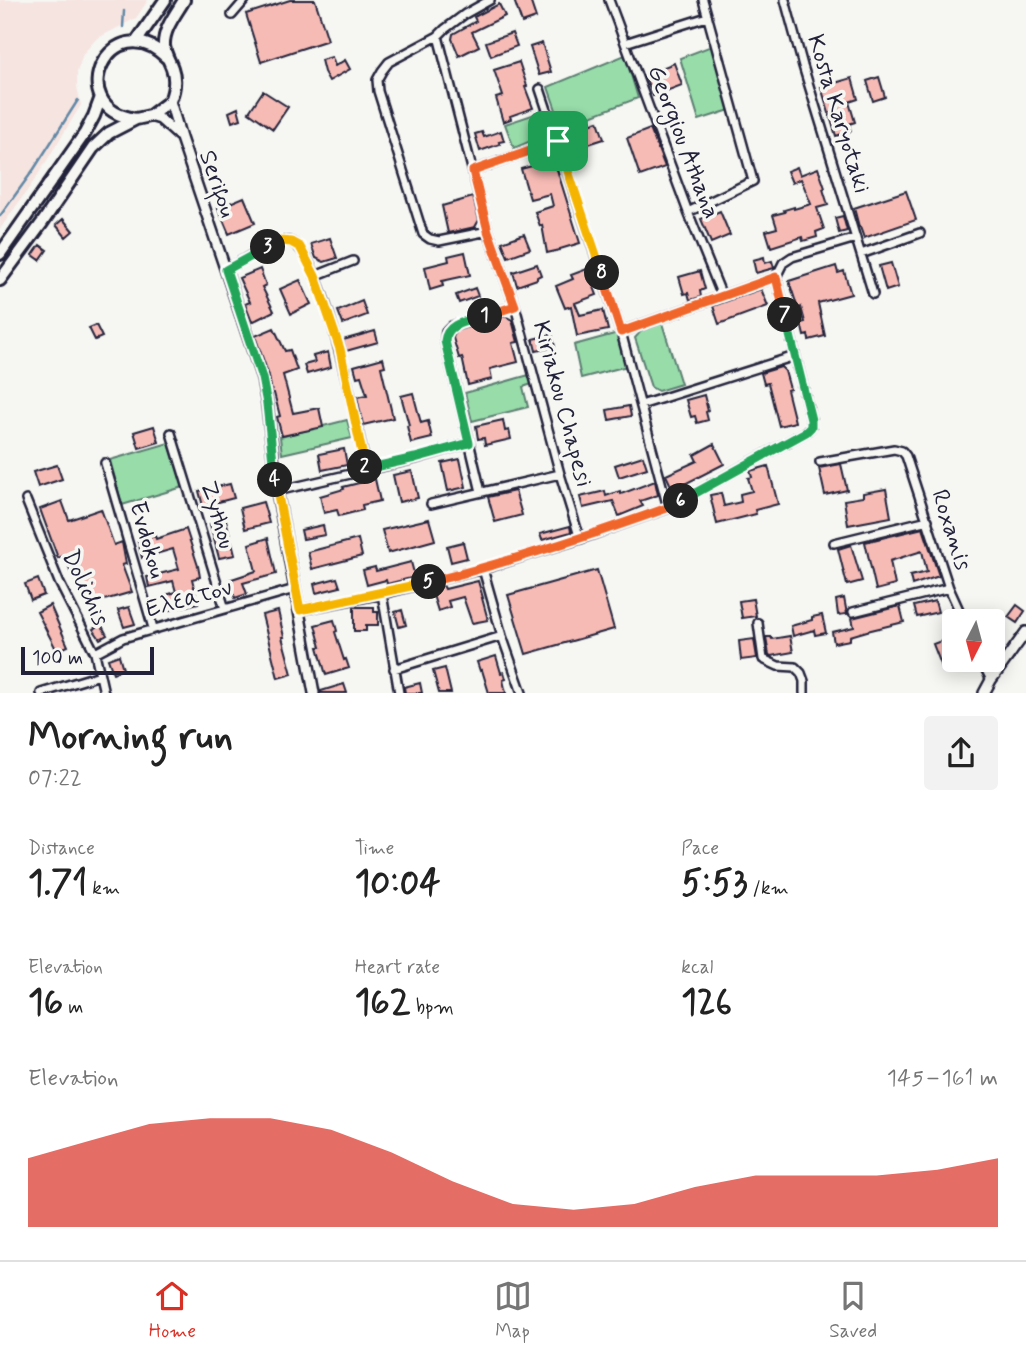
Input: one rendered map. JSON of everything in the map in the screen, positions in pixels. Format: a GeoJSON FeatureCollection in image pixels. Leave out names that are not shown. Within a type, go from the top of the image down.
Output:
{"type":"FeatureCollection","features":[{"type":"Feature","properties":{"kind":"main road"},"geometry":{"type":"LineString","coordinates":[[136,42],[165,0]]}},
{"type":"Feature","properties":{"kind":"main road"},"geometry":{"type":"LineString","coordinates":[[0,280],[43,223],[93,148],[109,133],[136,119],[150,116],[170,101],[174,83],[173,69],[164,46],[167,27],[184,0]]}},
{"type":"Feature","properties":{"kind":"main road"},"geometry":{"type":"LineString","coordinates":[[136,119],[115,113],[101,97],[97,87],[100,65],[115,48],[136,42],[158,49],[167,58]]}},
{"type":"Feature","properties":{"kind":"main road"},"geometry":{"type":"LineString","coordinates":[[0,254],[85,133],[101,97]]}},
{"type":"Feature","properties":{"kind":"street"},"geometry":{"type":"LineString","coordinates":[[232,15],[246,0]]}},
{"type":"Feature","properties":{"kind":"street"},"geometry":{"type":"LineString","coordinates":[[488,231],[439,241],[423,234],[378,91],[377,80],[389,62],[438,36],[465,14],[490,0]]}},
{"type":"Feature","properties":{"kind":"street","name":"Georgiou Athana"},"geometry":{"type":"LineString","coordinates":[[610,0],[722,296]]}},
{"type":"Feature","properties":{"kind":"street"},"geometry":{"type":"LineString","coordinates":[[688,212],[753,181],[703,0]]}},
{"type":"Feature","properties":{"kind":"street","name":"Kosta Karyotaki"},"geometry":{"type":"LineString","coordinates":[[785,0],[873,294]]}},
{"type":"Feature","properties":{"kind":"street"},"geometry":{"type":"LineString","coordinates":[[625,43],[707,17]]}},
{"type":"Feature","properties":{"kind":"street","name":"Kiriakou Chapesi"},"geometry":{"type":"LineString","coordinates":[[438,36],[488,231],[515,306],[580,539]]}},
{"type":"Feature","properties":{"kind":"street"},"geometry":{"type":"LineString","coordinates":[[540,89],[621,332],[667,508]]}},
{"type":"Feature","properties":{"kind":"street","name":"Serifou"},"geometry":{"type":"LineString","coordinates":[[170,101],[262,378],[276,491],[314,693]]}},
{"type":"Feature","properties":{"kind":"street","name":"Serifou"},"geometry":{"type":"LineString","coordinates":[[150,116],[160,119],[181,138]]}},
{"type":"Feature","properties":{"kind":"street"},"geometry":{"type":"LineString","coordinates":[[473,171],[558,141]]}},
{"type":"Feature","properties":{"kind":"street"},"geometry":{"type":"LineString","coordinates":[[861,254],[920,233]]}},
{"type":"Feature","properties":{"kind":"street"},"geometry":{"type":"LineString","coordinates":[[300,610],[382,594],[483,569],[580,539],[667,508],[806,432],[811,427],[811,420],[776,277],[783,263],[792,257],[856,238]]}},
{"type":"Feature","properties":{"kind":"street"},"geometry":{"type":"LineString","coordinates":[[226,270],[280,241],[291,242],[300,247],[315,276],[340,349],[366,469]]}},
{"type":"Feature","properties":{"kind":"street"},"geometry":{"type":"LineString","coordinates":[[315,276],[353,261]]}},
{"type":"Feature","properties":{"kind":"street"},"geometry":{"type":"LineString","coordinates":[[621,332],[776,277]]}},
{"type":"Feature","properties":{"kind":"street"},"geometry":{"type":"LineString","coordinates":[[481,492],[445,341],[446,332],[452,327],[515,306]]}},
{"type":"Feature","properties":{"kind":"street"},"geometry":{"type":"LineString","coordinates":[[641,404],[795,356]]}},
{"type":"Feature","properties":{"kind":"street","name":"Zythou"},"geometry":{"type":"LineString","coordinates":[[171,433],[225,609]]}},
{"type":"Feature","properties":{"kind":"street"},"geometry":{"type":"LineString","coordinates":[[276,491],[469,443]]}},
{"type":"Feature","properties":{"kind":"street","name":"Roxanis"},"geometry":{"type":"LineString","coordinates":[[820,462],[894,449],[902,451],[959,609]]}},
{"type":"Feature","properties":{"kind":"street","name":"Evdokou"},"geometry":{"type":"LineString","coordinates":[[105,463],[153,628]]}},
{"type":"Feature","properties":{"kind":"street"},"geometry":{"type":"LineString","coordinates":[[431,504],[560,474]]}},
{"type":"Feature","properties":{"kind":"street","name":"Dolichis"},"geometry":{"type":"LineString","coordinates":[[26,500],[59,582],[95,653],[104,693]]}},
{"type":"Feature","properties":{"kind":"street"},"geometry":{"type":"LineString","coordinates":[[834,543],[928,520]]}},
{"type":"Feature","properties":{"kind":"street"},"geometry":{"type":"LineString","coordinates":[[483,569],[522,693]]}},
{"type":"Feature","properties":{"kind":"street"},"geometry":{"type":"LineString","coordinates":[[853,612],[949,588]]}},
{"type":"Feature","properties":{"kind":"street","name":"Ελεατον"},"geometry":{"type":"LineString","coordinates":[[95,653],[123,638],[153,628],[295,589]]}},
{"type":"Feature","properties":{"kind":"street"},"geometry":{"type":"LineString","coordinates":[[382,594],[399,693]]}},
{"type":"Feature","properties":{"kind":"street"},"geometry":{"type":"LineString","coordinates":[[758,624],[763,659],[778,666],[795,667],[804,681],[804,693]]}},
{"type":"Feature","properties":{"kind":"street"},"geometry":{"type":"LineString","coordinates":[[985,693],[990,680],[1026,632]]}},
{"type":"Feature","properties":{"kind":"street"},"geometry":{"type":"LineString","coordinates":[[394,668],[502,636]]}},
{"type":"Feature","properties":{"kind":"street"},"geometry":{"type":"LineString","coordinates":[[986,672],[990,680]]}},
{"type":"Feature","properties":{"kind":"street"},"geometry":{"type":"LineString","coordinates":[[41,693],[100,675]]}},
{"type":"Feature","properties":{"kind":"shaded area"},"geometry":{"type":"Polygon","coordinates":[[[0,0],[148,0],[136,18],[96,39],[83,54],[77,72],[81,105],[36,178],[0,229],[0,0]]]}},
{"type":"Feature","properties":{"kind":"green space"},"geometry":{"type":"Polygon","coordinates":[[[714,45],[733,109],[699,120],[680,58],[714,45]]]}},
{"type":"Feature","properties":{"kind":"green space"},"geometry":{"type":"Polygon","coordinates":[[[625,55],[638,98],[562,127],[548,87],[625,55]]]}},
{"type":"Feature","properties":{"kind":"green space"},"geometry":{"type":"Polygon","coordinates":[[[544,111],[549,129],[543,136],[514,148],[505,124],[544,111]]]}},
{"type":"Feature","properties":{"kind":"green space"},"geometry":{"type":"Polygon","coordinates":[[[662,323],[681,384],[658,391],[651,387],[635,338],[641,331],[662,323]]]}},
{"type":"Feature","properties":{"kind":"green space"},"geometry":{"type":"Polygon","coordinates":[[[618,333],[627,366],[581,378],[574,345],[618,333]]]}},
{"type":"Feature","properties":{"kind":"green space"},"geometry":{"type":"Polygon","coordinates":[[[529,375],[532,384],[523,387],[528,407],[472,421],[465,393],[529,375]]]}},
{"type":"Feature","properties":{"kind":"green space"},"geometry":{"type":"Polygon","coordinates":[[[347,420],[352,438],[282,454],[280,437],[347,420]]]}},
{"type":"Feature","properties":{"kind":"green space"},"geometry":{"type":"Polygon","coordinates":[[[169,443],[183,487],[122,505],[110,460],[169,443]]]}},
{"type":"Feature","properties":{"kind":"building"},"geometry":{"type":"Polygon","coordinates":[[[290,0],[315,0],[328,40],[261,62],[246,14],[290,0]]]}},
{"type":"Feature","properties":{"kind":"building"},"geometry":{"type":"Polygon","coordinates":[[[514,0],[530,0],[536,18],[522,23],[514,0]]]}},
{"type":"Feature","properties":{"kind":"building"},"geometry":{"type":"Polygon","coordinates":[[[499,4],[505,16],[472,32],[479,46],[459,56],[452,39],[453,34],[476,21],[474,17],[499,4]]]}},
{"type":"Feature","properties":{"kind":"building"},"geometry":{"type":"Polygon","coordinates":[[[512,33],[517,46],[491,56],[486,42],[512,33]]]}},
{"type":"Feature","properties":{"kind":"building"},"geometry":{"type":"Polygon","coordinates":[[[542,43],[551,72],[539,75],[530,47],[542,43]]]}},
{"type":"Feature","properties":{"kind":"building"},"geometry":{"type":"Polygon","coordinates":[[[332,57],[335,66],[345,60],[350,69],[329,81],[321,60],[332,57]]]}},
{"type":"Feature","properties":{"kind":"building"},"geometry":{"type":"Polygon","coordinates":[[[519,62],[533,108],[510,116],[511,119],[503,122],[496,98],[503,96],[494,70],[519,62]]]}},
{"type":"Feature","properties":{"kind":"building"},"geometry":{"type":"Polygon","coordinates":[[[674,63],[682,85],[653,96],[644,75],[674,63]]]}},
{"type":"Feature","properties":{"kind":"building"},"geometry":{"type":"Polygon","coordinates":[[[879,77],[885,97],[873,101],[867,81],[879,77]]]}},
{"type":"Feature","properties":{"kind":"building"},"geometry":{"type":"Polygon","coordinates":[[[852,78],[858,99],[849,102],[855,122],[849,124],[851,131],[836,136],[821,87],[852,78]]]}},
{"type":"Feature","properties":{"kind":"building"},"geometry":{"type":"Polygon","coordinates":[[[263,91],[288,107],[273,129],[249,112],[263,91]]]}},
{"type":"Feature","properties":{"kind":"building"},"geometry":{"type":"Polygon","coordinates":[[[238,108],[241,119],[232,122],[229,112],[238,108]]]}},
{"type":"Feature","properties":{"kind":"building"},"geometry":{"type":"Polygon","coordinates":[[[598,121],[604,139],[579,147],[580,151],[571,154],[564,132],[598,121]]]}},
{"type":"Feature","properties":{"kind":"building"},"geometry":{"type":"Polygon","coordinates":[[[650,129],[665,167],[640,176],[627,138],[650,129]]]}},
{"type":"Feature","properties":{"kind":"building"},"geometry":{"type":"Polygon","coordinates":[[[501,131],[504,141],[480,151],[475,134],[482,132],[484,137],[501,131]]]}},
{"type":"Feature","properties":{"kind":"building"},"geometry":{"type":"Polygon","coordinates":[[[554,160],[580,243],[547,253],[542,225],[540,226],[535,212],[553,206],[550,194],[530,199],[521,169],[554,160]]]}},
{"type":"Feature","properties":{"kind":"building"},"geometry":{"type":"Polygon","coordinates":[[[797,167],[800,175],[818,168],[828,205],[817,208],[824,229],[816,232],[817,237],[803,241],[802,237],[771,247],[766,231],[777,228],[773,215],[811,204],[801,179],[792,183],[787,171],[797,167]]]}},
{"type":"Feature","properties":{"kind":"building"},"geometry":{"type":"Polygon","coordinates":[[[906,191],[916,220],[864,238],[854,208],[906,191]]]}},
{"type":"Feature","properties":{"kind":"building"},"geometry":{"type":"Polygon","coordinates":[[[244,197],[255,223],[229,234],[218,208],[244,197]]]}},
{"type":"Feature","properties":{"kind":"building"},"geometry":{"type":"Polygon","coordinates":[[[473,197],[479,220],[475,227],[448,233],[442,206],[473,197]]]}},
{"type":"Feature","properties":{"kind":"building"},"geometry":{"type":"Polygon","coordinates":[[[720,211],[730,235],[711,243],[701,219],[720,211]]]}},
{"type":"Feature","properties":{"kind":"building"},"geometry":{"type":"Polygon","coordinates":[[[843,216],[847,231],[839,233],[835,218],[843,216]]]}},
{"type":"Feature","properties":{"kind":"building"},"geometry":{"type":"Polygon","coordinates":[[[63,219],[73,231],[66,237],[56,225],[63,219]]]}},
{"type":"Feature","properties":{"kind":"building"},"geometry":{"type":"Polygon","coordinates":[[[524,234],[530,249],[508,257],[502,242],[524,234]]]}},
{"type":"Feature","properties":{"kind":"building"},"geometry":{"type":"Polygon","coordinates":[[[330,238],[337,258],[324,262],[316,258],[311,244],[330,238]]]}},
{"type":"Feature","properties":{"kind":"building"},"geometry":{"type":"Polygon","coordinates":[[[40,245],[47,250],[40,260],[33,255],[40,245]]]}},
{"type":"Feature","properties":{"kind":"building"},"geometry":{"type":"Polygon","coordinates":[[[465,252],[470,275],[442,281],[443,286],[430,290],[425,267],[449,261],[448,256],[465,252]]]}},
{"type":"Feature","properties":{"kind":"building"},"geometry":{"type":"Polygon","coordinates":[[[764,257],[765,263],[772,261],[774,268],[756,273],[753,260],[764,257]]]}},
{"type":"Feature","properties":{"kind":"building"},"geometry":{"type":"Polygon","coordinates":[[[891,263],[898,287],[886,291],[879,266],[891,263]]]}},
{"type":"Feature","properties":{"kind":"building"},"geometry":{"type":"Polygon","coordinates":[[[537,264],[541,275],[517,286],[513,272],[537,264]]]}},
{"type":"Feature","properties":{"kind":"building"},"geometry":{"type":"Polygon","coordinates":[[[836,266],[838,273],[844,271],[851,294],[818,303],[825,336],[809,340],[808,335],[804,336],[801,323],[805,322],[801,307],[798,309],[789,281],[836,266]]]}},
{"type":"Feature","properties":{"kind":"building"},"geometry":{"type":"Polygon","coordinates":[[[260,269],[266,285],[262,287],[274,311],[252,322],[245,304],[250,302],[239,278],[260,269]]]}},
{"type":"Feature","properties":{"kind":"building"},"geometry":{"type":"Polygon","coordinates":[[[587,269],[597,295],[575,303],[580,315],[603,310],[608,330],[577,336],[571,306],[565,308],[556,286],[573,279],[571,275],[587,269]]]}},
{"type":"Feature","properties":{"kind":"building"},"geometry":{"type":"Polygon","coordinates":[[[700,271],[705,289],[700,291],[701,297],[690,300],[688,293],[684,294],[679,277],[700,271]]]}},
{"type":"Feature","properties":{"kind":"building"},"geometry":{"type":"Polygon","coordinates":[[[300,280],[311,304],[291,314],[280,289],[300,280]]]}},
{"type":"Feature","properties":{"kind":"building"},"geometry":{"type":"Polygon","coordinates":[[[475,288],[478,296],[459,303],[456,295],[475,288]]]}},
{"type":"Feature","properties":{"kind":"building"},"geometry":{"type":"Polygon","coordinates":[[[761,289],[768,306],[719,324],[713,306],[761,289]]]}},
{"type":"Feature","properties":{"kind":"building"},"geometry":{"type":"Polygon","coordinates":[[[362,301],[367,315],[343,324],[338,311],[362,301]]]}},
{"type":"Feature","properties":{"kind":"building"},"geometry":{"type":"Polygon","coordinates":[[[505,316],[512,320],[518,342],[513,343],[518,362],[490,369],[492,379],[468,385],[462,357],[459,358],[453,338],[455,331],[505,316]]]}},
{"type":"Feature","properties":{"kind":"building"},"geometry":{"type":"Polygon","coordinates":[[[96,325],[102,337],[95,340],[89,328],[96,325]]]}},
{"type":"Feature","properties":{"kind":"building"},"geometry":{"type":"Polygon","coordinates":[[[274,328],[285,351],[290,350],[297,370],[283,375],[293,413],[319,408],[323,427],[282,436],[274,393],[255,336],[274,328]]]}},
{"type":"Feature","properties":{"kind":"building"},"geometry":{"type":"Polygon","coordinates":[[[375,331],[378,342],[346,351],[343,340],[375,331]]]}},
{"type":"Feature","properties":{"kind":"building"},"geometry":{"type":"Polygon","coordinates":[[[552,334],[555,347],[536,351],[533,339],[552,334]]]}},
{"type":"Feature","properties":{"kind":"building"},"geometry":{"type":"Polygon","coordinates":[[[328,352],[331,367],[307,374],[304,365],[315,362],[313,356],[328,352]]]}},
{"type":"Feature","properties":{"kind":"building"},"geometry":{"type":"Polygon","coordinates":[[[383,358],[385,366],[381,367],[393,418],[363,425],[357,397],[367,395],[361,376],[357,377],[354,366],[383,358]]]}},
{"type":"Feature","properties":{"kind":"building"},"geometry":{"type":"Polygon","coordinates":[[[781,367],[785,371],[790,389],[787,390],[795,422],[779,426],[768,383],[764,384],[761,373],[781,367]]]}},
{"type":"Feature","properties":{"kind":"building"},"geometry":{"type":"Polygon","coordinates":[[[413,393],[421,423],[428,421],[432,438],[411,443],[401,396],[413,393]]]}},
{"type":"Feature","properties":{"kind":"building"},"geometry":{"type":"Polygon","coordinates":[[[704,395],[708,420],[697,423],[695,416],[691,417],[686,400],[704,395]]]}},
{"type":"Feature","properties":{"kind":"building"},"geometry":{"type":"Polygon","coordinates":[[[629,406],[631,416],[609,420],[607,410],[629,406]]]}},
{"type":"Feature","properties":{"kind":"building"},"geometry":{"type":"Polygon","coordinates":[[[503,420],[505,431],[509,430],[511,439],[485,445],[484,438],[478,439],[476,426],[503,420]]]}},
{"type":"Feature","properties":{"kind":"building"},"geometry":{"type":"Polygon","coordinates":[[[154,426],[159,442],[139,448],[134,432],[154,426]]]}},
{"type":"Feature","properties":{"kind":"building"},"geometry":{"type":"Polygon","coordinates":[[[714,444],[724,464],[673,490],[666,475],[697,461],[694,455],[714,444]]]}},
{"type":"Feature","properties":{"kind":"building"},"geometry":{"type":"Polygon","coordinates":[[[344,449],[347,465],[322,470],[319,454],[344,449]]]}},
{"type":"Feature","properties":{"kind":"building"},"geometry":{"type":"Polygon","coordinates":[[[643,456],[647,468],[619,477],[615,465],[643,456]]]}},
{"type":"Feature","properties":{"kind":"building"},"geometry":{"type":"Polygon","coordinates":[[[460,459],[466,487],[448,491],[442,463],[460,459]]]}},
{"type":"Feature","properties":{"kind":"building"},"geometry":{"type":"Polygon","coordinates":[[[841,464],[847,490],[825,495],[819,468],[841,464]]]}},
{"type":"Feature","properties":{"kind":"building"},"geometry":{"type":"Polygon","coordinates":[[[57,465],[62,479],[38,487],[33,472],[57,465]]]}},
{"type":"Feature","properties":{"kind":"building"},"geometry":{"type":"Polygon","coordinates":[[[768,466],[778,504],[755,510],[756,514],[717,524],[710,495],[721,493],[724,506],[741,502],[740,494],[752,491],[748,478],[752,477],[750,471],[768,466]]]}},
{"type":"Feature","properties":{"kind":"building"},"geometry":{"type":"Polygon","coordinates":[[[412,471],[418,498],[399,502],[393,475],[412,471]]]}},
{"type":"Feature","properties":{"kind":"building"},"geometry":{"type":"Polygon","coordinates":[[[375,479],[380,501],[362,505],[363,510],[339,516],[337,510],[324,513],[320,496],[375,479]]]}},
{"type":"Feature","properties":{"kind":"building"},"geometry":{"type":"Polygon","coordinates":[[[655,481],[658,495],[640,501],[643,506],[619,516],[613,501],[583,508],[580,497],[605,491],[606,496],[620,491],[621,494],[655,481]]]}},
{"type":"Feature","properties":{"kind":"building"},"geometry":{"type":"Polygon","coordinates":[[[230,484],[234,498],[203,506],[199,491],[230,484]]]}},
{"type":"Feature","properties":{"kind":"building"},"geometry":{"type":"Polygon","coordinates":[[[886,489],[891,517],[848,525],[844,500],[886,489]]]}},
{"type":"Feature","properties":{"kind":"building"},"geometry":{"type":"Polygon","coordinates":[[[515,491],[522,515],[495,522],[488,497],[515,491]]]}},
{"type":"Feature","properties":{"kind":"building"},"geometry":{"type":"Polygon","coordinates":[[[62,501],[69,520],[101,509],[114,545],[122,542],[126,564],[122,565],[132,592],[87,605],[77,580],[75,581],[70,571],[66,555],[58,558],[40,509],[62,501]]]}},
{"type":"Feature","properties":{"kind":"building"},"geometry":{"type":"Polygon","coordinates":[[[263,502],[269,523],[245,529],[240,508],[263,502]]]}},
{"type":"Feature","properties":{"kind":"building"},"geometry":{"type":"Polygon","coordinates":[[[429,519],[435,540],[388,553],[382,530],[429,519]]]}},
{"type":"Feature","properties":{"kind":"building"},"geometry":{"type":"Polygon","coordinates":[[[226,520],[235,555],[219,558],[210,524],[226,520]]]}},
{"type":"Feature","properties":{"kind":"building"},"geometry":{"type":"Polygon","coordinates":[[[323,525],[325,535],[303,539],[301,530],[323,525]]]}},
{"type":"Feature","properties":{"kind":"building"},"geometry":{"type":"Polygon","coordinates":[[[570,526],[571,532],[542,540],[540,534],[570,526]]]}},
{"type":"Feature","properties":{"kind":"building"},"geometry":{"type":"Polygon","coordinates":[[[923,528],[939,576],[912,585],[910,576],[927,572],[922,551],[890,561],[895,585],[876,590],[865,542],[923,528]]]}},
{"type":"Feature","properties":{"kind":"building"},"geometry":{"type":"Polygon","coordinates":[[[186,529],[200,577],[192,579],[198,603],[170,610],[166,595],[176,592],[173,581],[149,587],[147,577],[179,569],[173,549],[142,558],[138,541],[155,536],[156,539],[186,529]]]}},
{"type":"Feature","properties":{"kind":"building"},"geometry":{"type":"Polygon","coordinates":[[[268,538],[276,574],[243,583],[247,594],[235,598],[229,580],[256,571],[249,544],[268,538]]]}},
{"type":"Feature","properties":{"kind":"building"},"geometry":{"type":"Polygon","coordinates":[[[358,539],[362,556],[312,569],[308,552],[358,539]]]}},
{"type":"Feature","properties":{"kind":"building"},"geometry":{"type":"Polygon","coordinates":[[[463,542],[467,558],[451,562],[447,546],[463,542]]]}},
{"type":"Feature","properties":{"kind":"building"},"geometry":{"type":"Polygon","coordinates":[[[851,545],[862,581],[847,585],[838,549],[851,545]]]}},
{"type":"Feature","properties":{"kind":"building"},"geometry":{"type":"Polygon","coordinates":[[[411,562],[415,577],[387,584],[386,580],[367,585],[363,570],[375,567],[376,571],[411,562]]]}},
{"type":"Feature","properties":{"kind":"building"},"geometry":{"type":"Polygon","coordinates":[[[597,570],[614,629],[526,654],[508,595],[597,570]]]}},
{"type":"Feature","properties":{"kind":"building"},"geometry":{"type":"Polygon","coordinates":[[[337,578],[340,587],[316,593],[314,584],[337,578]]]}},
{"type":"Feature","properties":{"kind":"building"},"geometry":{"type":"Polygon","coordinates":[[[38,579],[44,595],[31,600],[25,584],[38,579]]]}},
{"type":"Feature","properties":{"kind":"building"},"geometry":{"type":"Polygon","coordinates":[[[478,581],[488,620],[472,623],[463,597],[448,601],[450,607],[438,611],[431,589],[443,585],[445,589],[478,581]]]}},
{"type":"Feature","properties":{"kind":"building"},"geometry":{"type":"Polygon","coordinates":[[[844,598],[847,614],[838,615],[836,600],[844,598]]]}},
{"type":"Feature","properties":{"kind":"building"},"geometry":{"type":"Polygon","coordinates":[[[753,599],[756,616],[742,618],[739,601],[753,599]]]}},
{"type":"Feature","properties":{"kind":"building"},"geometry":{"type":"Polygon","coordinates":[[[935,601],[938,612],[917,617],[914,606],[935,601]]]}},
{"type":"Feature","properties":{"kind":"building"},"geometry":{"type":"Polygon","coordinates":[[[50,605],[68,646],[57,651],[37,612],[50,605]]]}},
{"type":"Feature","properties":{"kind":"building"},"geometry":{"type":"Polygon","coordinates":[[[1017,605],[1025,611],[1017,623],[1008,617],[1017,605]]]}},
{"type":"Feature","properties":{"kind":"building"},"geometry":{"type":"Polygon","coordinates":[[[900,606],[904,622],[850,636],[850,640],[834,643],[832,632],[854,627],[852,618],[900,606]]]}},
{"type":"Feature","properties":{"kind":"building"},"geometry":{"type":"Polygon","coordinates":[[[129,607],[135,624],[124,627],[118,610],[129,607]]]}},
{"type":"Feature","properties":{"kind":"building"},"geometry":{"type":"Polygon","coordinates":[[[354,607],[374,607],[374,612],[378,612],[378,625],[366,625],[366,631],[354,631],[354,607]]]}},
{"type":"Feature","properties":{"kind":"building"},"geometry":{"type":"Polygon","coordinates":[[[402,610],[406,625],[399,627],[395,612],[402,610]]]}},
{"type":"Feature","properties":{"kind":"building"},"geometry":{"type":"Polygon","coordinates":[[[278,611],[292,674],[278,678],[262,615],[278,611]]]}},
{"type":"Feature","properties":{"kind":"building"},"geometry":{"type":"Polygon","coordinates":[[[822,615],[826,633],[815,635],[814,630],[793,636],[791,626],[822,615]]]}},
{"type":"Feature","properties":{"kind":"building"},"geometry":{"type":"Polygon","coordinates":[[[334,620],[335,632],[349,668],[326,675],[315,625],[334,620]]]}},
{"type":"Feature","properties":{"kind":"building"},"geometry":{"type":"Polygon","coordinates":[[[101,624],[107,635],[100,639],[93,629],[101,624]]]}},
{"type":"Feature","properties":{"kind":"building"},"geometry":{"type":"Polygon","coordinates":[[[790,636],[793,652],[769,655],[766,637],[772,639],[790,636]]]}},
{"type":"Feature","properties":{"kind":"building"},"geometry":{"type":"Polygon","coordinates":[[[754,639],[757,658],[741,660],[739,641],[754,639]]]}},
{"type":"Feature","properties":{"kind":"building"},"geometry":{"type":"Polygon","coordinates":[[[942,641],[942,667],[933,644],[942,641]]]}},
{"type":"Feature","properties":{"kind":"building"},"geometry":{"type":"Polygon","coordinates":[[[119,655],[123,669],[113,673],[108,659],[119,655]]]}},
{"type":"Feature","properties":{"kind":"building"},"geometry":{"type":"Polygon","coordinates":[[[496,656],[501,673],[504,672],[506,679],[503,680],[506,693],[489,693],[477,662],[496,656]]]}},
{"type":"Feature","properties":{"kind":"building"},"geometry":{"type":"Polygon","coordinates":[[[445,668],[451,693],[439,693],[433,671],[445,668]]]}},
{"type":"Feature","properties":{"kind":"building"},"geometry":{"type":"Polygon","coordinates":[[[420,683],[422,693],[405,693],[404,687],[420,683]]]}},
{"type":"Feature","properties":{"kind":"building"},"geometry":{"type":"Polygon","coordinates":[[[344,684],[347,693],[321,693],[321,691],[344,684]]]}},
{"type":"Feature","properties":{"kind":"waterway"},"geometry":{"type":"LineString","coordinates":[[123,27],[124,11]]}},
{"type":"Feature","properties":{"kind":"waterway"},"geometry":{"type":"LineString","coordinates":[[0,216],[78,100]]}},
{"type":"Feature","properties":{"kind":"route"},"geometry":{"type":"LineString","coordinates":[[558,141],[621,332],[776,277],[811,427],[667,508],[483,569],[382,594],[300,610],[276,491],[262,378],[226,270],[280,241],[291,242],[300,247],[315,276],[340,349],[366,469],[469,443],[445,341],[446,332],[452,327],[515,306],[488,231],[473,171],[558,141]]}}]}
